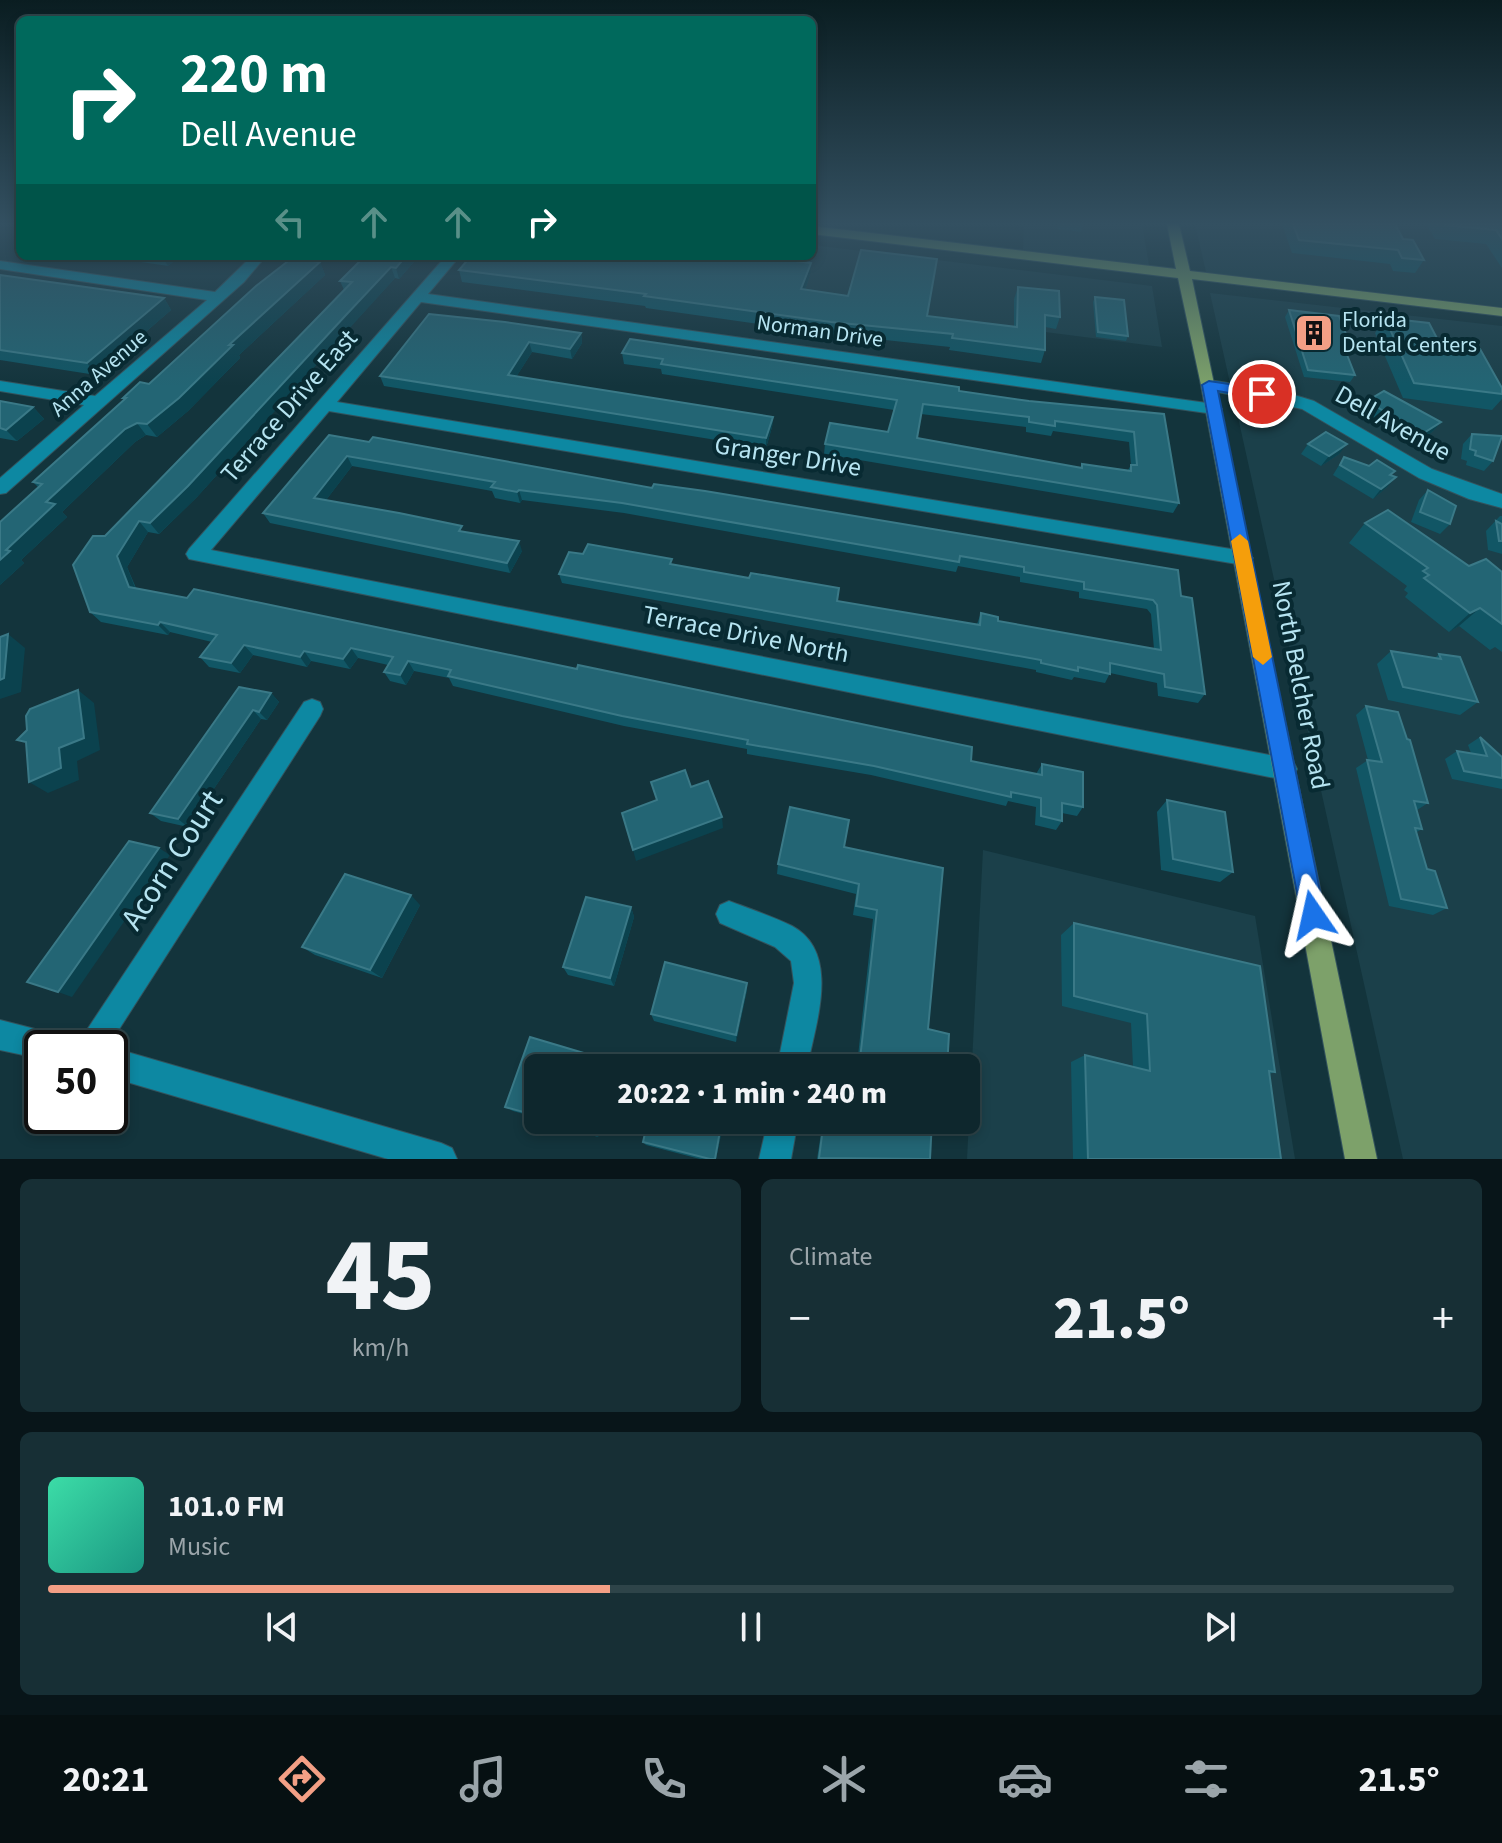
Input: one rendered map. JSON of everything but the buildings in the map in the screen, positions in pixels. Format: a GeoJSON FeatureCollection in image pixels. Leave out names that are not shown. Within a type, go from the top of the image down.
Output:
{"type":"FeatureCollection","features":[{"type":"Feature","properties":{"kind":"main road"},"geometry":{"type":"LineString","coordinates":[[1167,278],[1502,312]]}},
{"type":"Feature","properties":{"kind":"main road"},"geometry":{"type":"LineString","coordinates":[[1171,278],[1460,319],[1502,321]]}},
{"type":"Feature","properties":{"kind":"main road","name":"North Belcher Road"},"geometry":{"type":"LineString","coordinates":[[1185,280],[1214,409],[1361,1159]]}},
{"type":"Feature","properties":{"kind":"street"},"geometry":{"type":"LineString","coordinates":[[90,278],[219,297]]}},
{"type":"Feature","properties":{"kind":"street","name":"Anna Avenue"},"geometry":{"type":"LineString","coordinates":[[0,488],[237,278]]}},
{"type":"Feature","properties":{"kind":"street","name":"Terrace Drive East"},"geometry":{"type":"LineString","coordinates":[[196,554],[435,278]]}},
{"type":"Feature","properties":{"kind":"street","name":"Norman Drive"},"geometry":{"type":"LineString","coordinates":[[419,297],[1214,409]]}},
{"type":"Feature","properties":{"kind":"street","name":"Dell Avenue"},"geometry":{"type":"LineString","coordinates":[[1209,385],[1288,398],[1308,405],[1418,470],[1456,487],[1502,501]]}},
{"type":"Feature","properties":{"kind":"street"},"geometry":{"type":"LineString","coordinates":[[0,386],[98,402]]}},
{"type":"Feature","properties":{"kind":"street","name":"Granger Drive"},"geometry":{"type":"LineString","coordinates":[[324,405],[1243,558]]}},
{"type":"Feature","properties":{"kind":"street","name":"Terrace Drive North"},"geometry":{"type":"LineString","coordinates":[[196,554],[1285,769]]}},
{"type":"Feature","properties":{"kind":"street","name":"Acorn Court"},"geometry":{"type":"LineString","coordinates":[[102,1030],[312,709]]}},
{"type":"Feature","properties":{"kind":"street"},"geometry":{"type":"LineString","coordinates":[[729,914],[785,937],[804,954],[808,983],[795,1054]]}},
{"type":"Feature","properties":{"kind":"street"},"geometry":{"type":"LineString","coordinates":[[0,1035],[24,1040]]}},
{"type":"Feature","properties":{"kind":"street"},"geometry":{"type":"LineString","coordinates":[[128,1067],[441,1159]]}},
{"type":"Feature","properties":{"kind":"street"},"geometry":{"type":"LineString","coordinates":[[775,1159],[780,1134]]}},
{"type":"Feature","properties":{"kind":"shaded area"},"geometry":{"type":"Polygon","coordinates":[[[624,278],[1086,278],[1152,286],[1162,347],[624,278]]]}},
{"type":"Feature","properties":{"kind":"shaded area"},"geometry":{"type":"Polygon","coordinates":[[[1257,278],[1502,278],[1502,307],[1257,278]]]}},
{"type":"Feature","properties":{"kind":"shaded area"},"geometry":{"type":"Polygon","coordinates":[[[1210,293],[1502,326],[1502,495],[1422,465],[1309,400],[1286,392],[1230,383],[1210,293]]]}},
{"type":"Feature","properties":{"kind":"shaded area"},"geometry":{"type":"Polygon","coordinates":[[[1233,395],[1305,410],[1416,475],[1456,494],[1502,508],[1502,1159],[1403,1159],[1233,395]]]}},
{"type":"Feature","properties":{"kind":"shaded area"},"geometry":{"type":"Polygon","coordinates":[[[983,850],[1255,916],[1295,1159],[967,1159],[968,1134],[980,1134],[980,1054],[972,1054],[983,850]]]}},
{"type":"Feature","properties":{"kind":"slow traffic"},"geometry":{"type":"LineString","coordinates":[[1240,541],[1263,657]]}},
{"type":"Feature","properties":{"kind":"place","name":"Florida Dental Centers"},"geometry":{"type":"Point","coordinates":[1314,333]}},
{"type":"Feature","properties":{"kind":"route"},"geometry":{"type":"LineString","coordinates":[[1262,394],[1209,385],[1313,915]]}}]}
